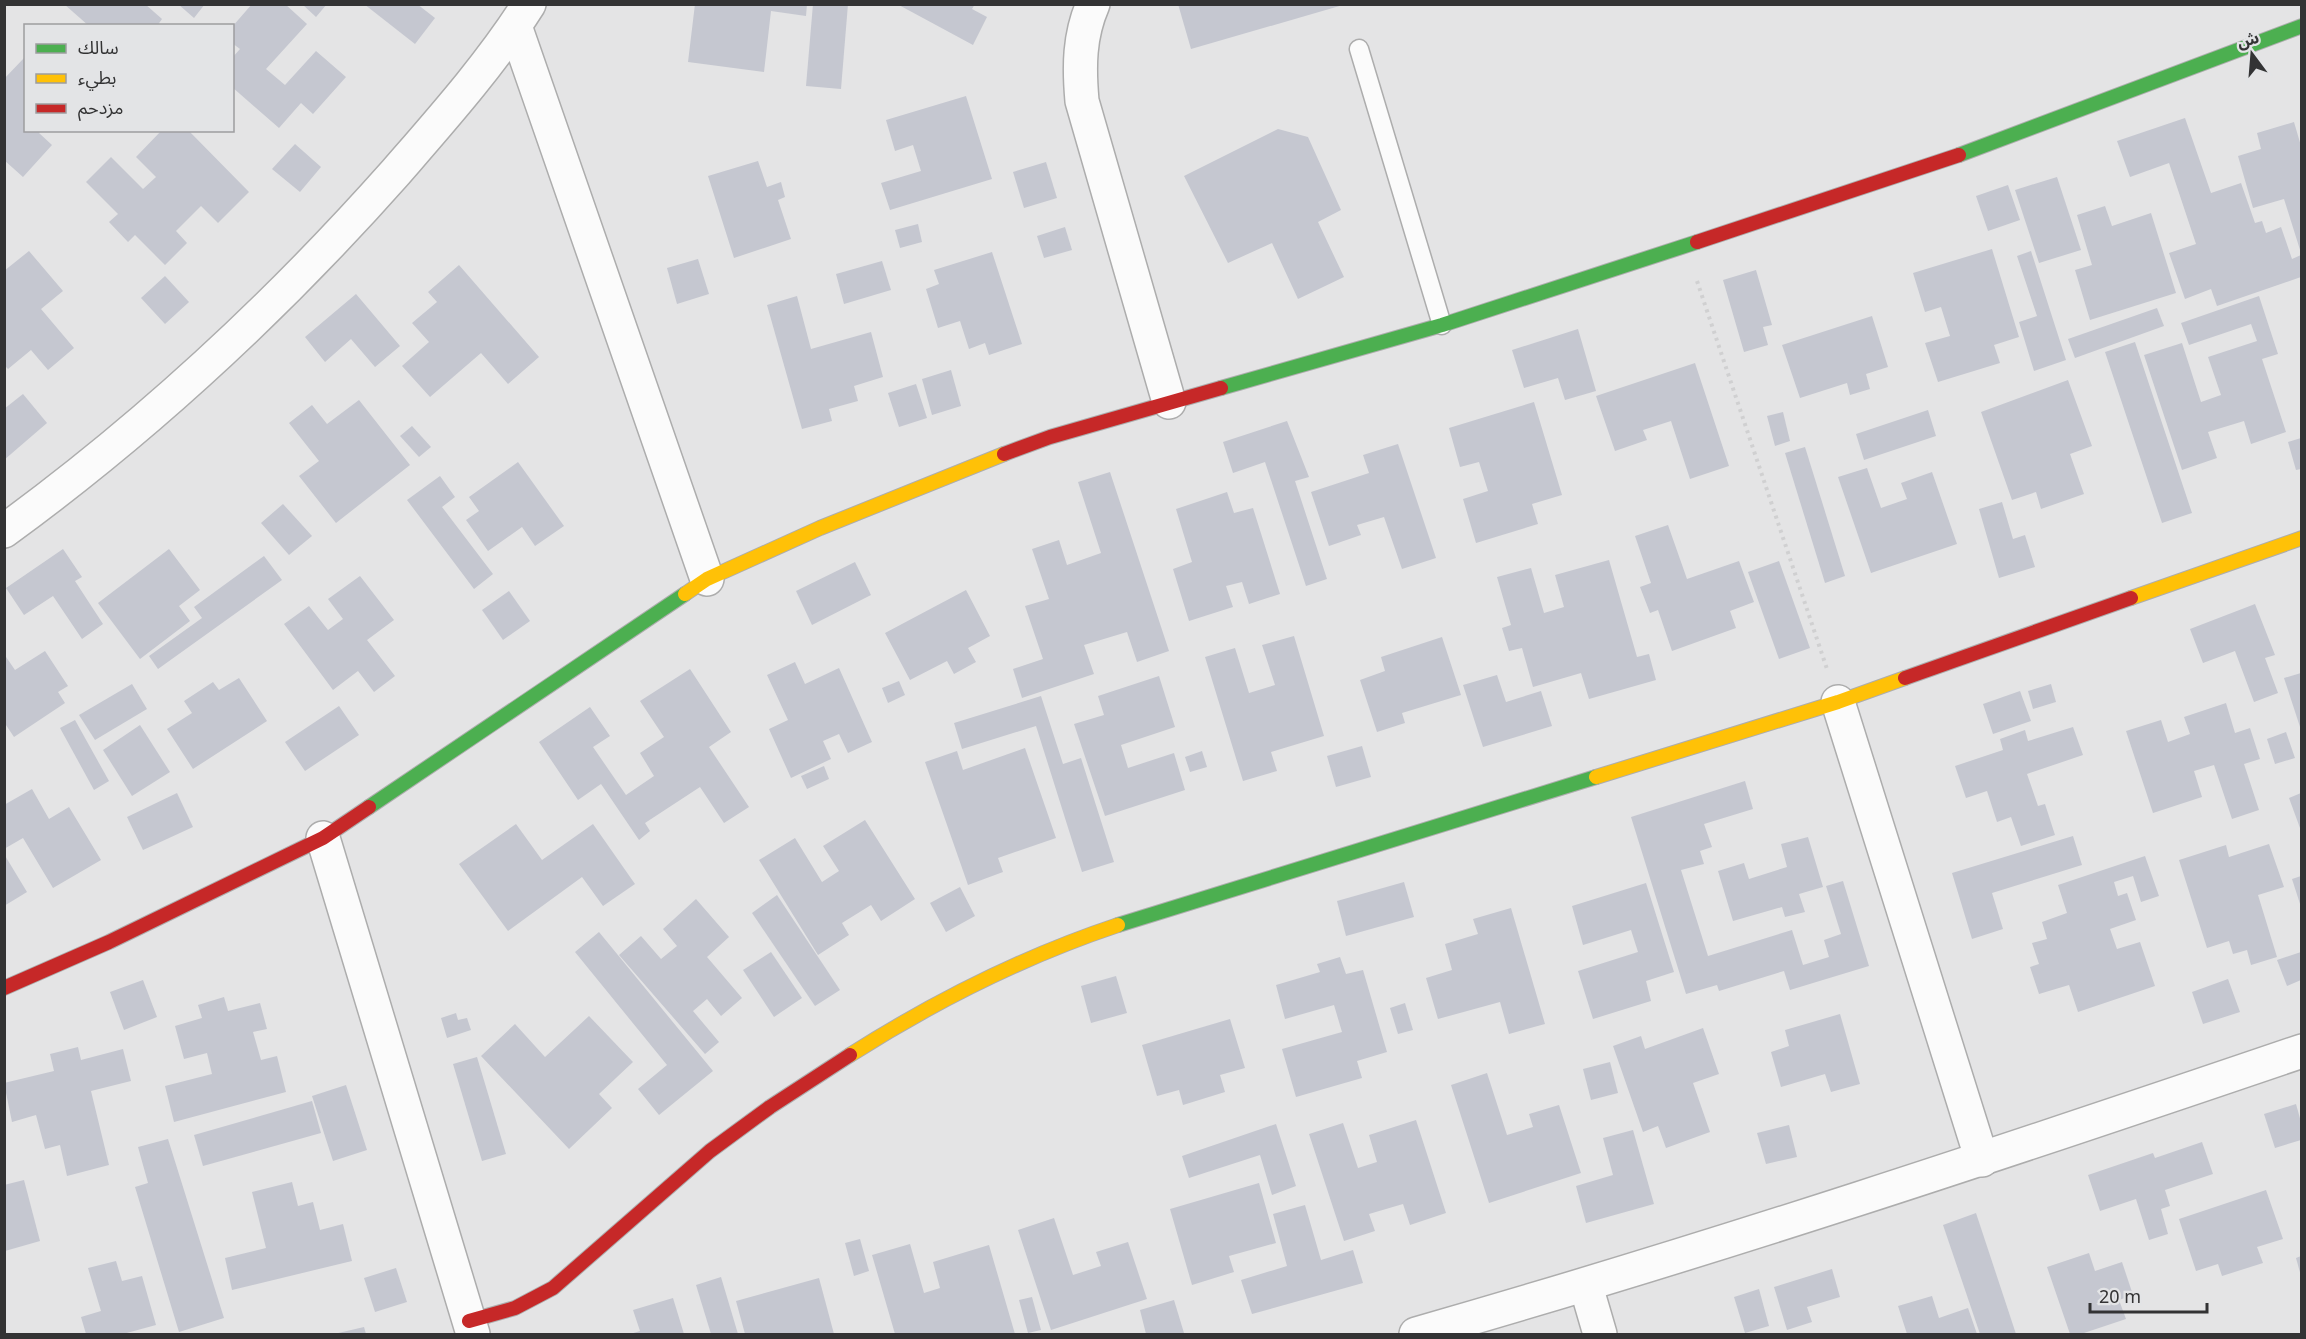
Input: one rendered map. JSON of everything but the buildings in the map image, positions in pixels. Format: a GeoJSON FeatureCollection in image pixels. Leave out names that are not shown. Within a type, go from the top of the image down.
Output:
{"type":"FeatureCollection","features":[{"type":"Feature","properties":{"kind":"street"},"geometry":{"type":"LineString","coordinates":[[1093,4],[1086,20],[1079,61],[1082,101],[1169,402]]}},
{"type":"Feature","properties":{"kind":"street"},"geometry":{"type":"LineString","coordinates":[[522,15],[707,579]]}},
{"type":"Feature","properties":{"kind":"street"},"geometry":{"type":"LineString","coordinates":[[4,531],[55,494],[157,410],[254,321],[346,228],[434,129],[522,15]]}},
{"type":"Feature","properties":{"kind":"street"},"geometry":{"type":"LineString","coordinates":[[4,988],[109,942],[323,838],[707,579],[934,480],[1050,438],[1442,325],[1991,145],[2301,26]]}},
{"type":"Feature","properties":{"kind":"street"},"geometry":{"type":"LineString","coordinates":[[323,838],[471,1328],[540,1296],[572,1274],[664,1189],[740,1129],[863,1047],[933,1005],[1005,969],[1080,938],[1156,912],[1838,702],[2301,538]]}},
{"type":"Feature","properties":{"kind":"street"},"geometry":{"type":"LineString","coordinates":[[1838,702],[1982,1160]]}},
{"type":"Feature","properties":{"kind":"street"},"geometry":{"type":"LineString","coordinates":[[1416,1335],[1586,1286],[1982,1160],[2301,1051]]}},
{"type":"Feature","properties":{"kind":"street"},"geometry":{"type":"LineString","coordinates":[[1586,1286],[1600,1335]]}},
{"type":"Feature","properties":{"kind":"lane"},"geometry":{"type":"LineString","coordinates":[[1359,49],[1442,325]]}},
{"type":"Feature","properties":{"kind":"path"},"geometry":{"type":"LineString","coordinates":[[1685,246],[1838,702]]}},
{"type":"Feature","properties":{"kind":"traffic: fast"},"geometry":{"type":"LineString","coordinates":[[1959,155],[2302,26]]}},
{"type":"Feature","properties":{"kind":"traffic: fast"},"geometry":{"type":"LineString","coordinates":[[1221,388],[1442,325],[1697,242]]}},
{"type":"Feature","properties":{"kind":"traffic: fast"},"geometry":{"type":"LineString","coordinates":[[369,807],[685,594]]}},
{"type":"Feature","properties":{"kind":"traffic: fast"},"geometry":{"type":"LineString","coordinates":[[1118,925],[1596,777]]}},
{"type":"Feature","properties":{"kind":"traffic: slow"},"geometry":{"type":"LineString","coordinates":[[685,594],[707,579],[820,528],[1004,454]]}},
{"type":"Feature","properties":{"kind":"traffic: slow"},"geometry":{"type":"LineString","coordinates":[[2131,598],[2302,538]]}},
{"type":"Feature","properties":{"kind":"traffic: slow"},"geometry":{"type":"LineString","coordinates":[[1596,777],[1838,702],[1905,678]]}},
{"type":"Feature","properties":{"kind":"traffic: slow"},"geometry":{"type":"LineString","coordinates":[[850,1055],[914,1016],[980,982],[1048,951],[1118,925]]}},
{"type":"Feature","properties":{"kind":"traffic: jam"},"geometry":{"type":"LineString","coordinates":[[1697,242],[1959,155]]}},
{"type":"Feature","properties":{"kind":"traffic: jam"},"geometry":{"type":"LineString","coordinates":[[1004,454],[1050,437],[1221,388]]}},
{"type":"Feature","properties":{"kind":"traffic: jam"},"geometry":{"type":"LineString","coordinates":[[1905,678],[2131,598]]}},
{"type":"Feature","properties":{"kind":"traffic: jam"},"geometry":{"type":"LineString","coordinates":[[4,988],[109,942],[323,838],[369,807]]}},
{"type":"Feature","properties":{"kind":"traffic: jam"},"geometry":{"type":"LineString","coordinates":[[469,1321],[515,1308],[553,1288],[710,1151],[770,1107],[850,1055]]}}]}
